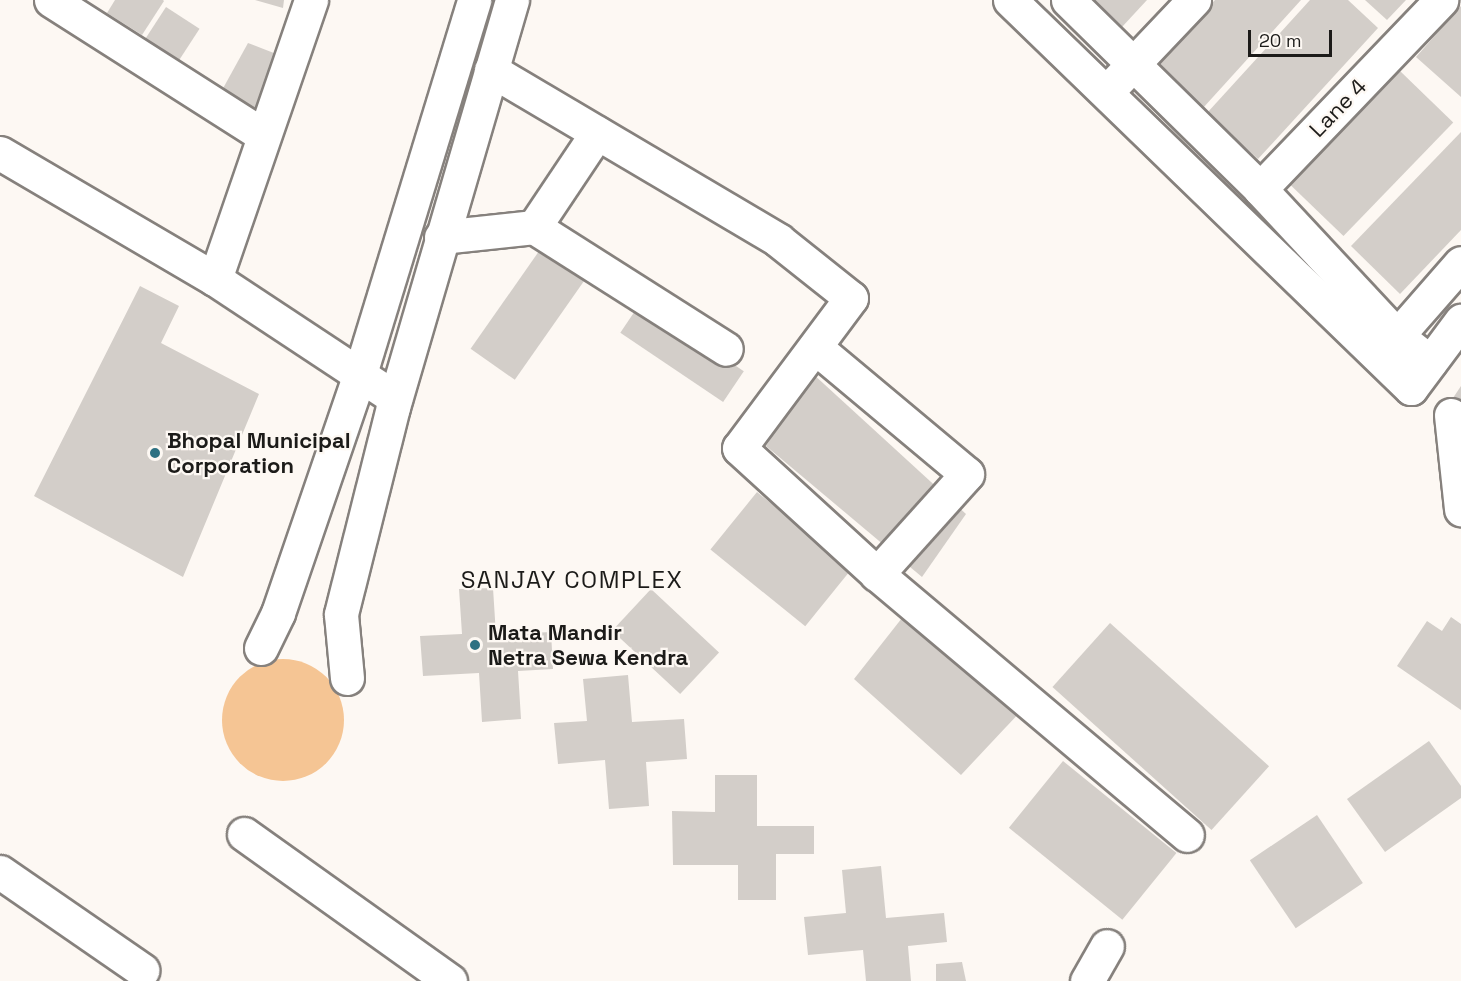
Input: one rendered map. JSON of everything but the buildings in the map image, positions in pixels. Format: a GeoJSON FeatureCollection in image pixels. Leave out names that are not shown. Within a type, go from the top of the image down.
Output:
{"type":"FeatureCollection","features":[{"type":"Feature","properties":{"kind":"street"},"geometry":{"type":"LineString","coordinates":[[51,0],[87,8],[263,135]]}},
{"type":"Feature","properties":{"kind":"street"},"geometry":{"type":"LineString","coordinates":[[215,279],[311,0]]}},
{"type":"Feature","properties":{"kind":"street"},"geometry":{"type":"LineString","coordinates":[[261,648],[278,614],[359,377],[474,0]]}},
{"type":"Feature","properties":{"kind":"street"},"geometry":{"type":"LineString","coordinates":[[347,678],[341,614],[395,398],[512,0]]}},
{"type":"Feature","properties":{"kind":"street"},"geometry":{"type":"LineString","coordinates":[[1010,0],[1105,93],[1387,347],[1430,362]]}},
{"type":"Feature","properties":{"kind":"street"},"geometry":{"type":"LineString","coordinates":[[1068,0],[1260,189],[1387,347],[1411,388],[1456,418],[1461,509]]}},
{"type":"Feature","properties":{"kind":"street"},"geometry":{"type":"LineString","coordinates":[[1105,93],[1194,0]]}},
{"type":"Feature","properties":{"kind":"street","name":"Lane 4"},"geometry":{"type":"LineString","coordinates":[[1260,189],[1441,0]]}},
{"type":"Feature","properties":{"kind":"street"},"geometry":{"type":"LineString","coordinates":[[491,70],[778,240],[851,298],[739,448],[877,574],[1187,835]]}},
{"type":"Feature","properties":{"kind":"street"},"geometry":{"type":"LineString","coordinates":[[534,227],[597,133]]}},
{"type":"Feature","properties":{"kind":"street"},"geometry":{"type":"LineString","coordinates":[[0,153],[215,279],[359,377],[395,398]]}},
{"type":"Feature","properties":{"kind":"street"},"geometry":{"type":"LineString","coordinates":[[441,237],[534,227],[726,349]]}},
{"type":"Feature","properties":{"kind":"street"},"geometry":{"type":"LineString","coordinates":[[1387,347],[1461,263]]}},
{"type":"Feature","properties":{"kind":"street"},"geometry":{"type":"LineString","coordinates":[[1411,388],[1461,321]]}},
{"type":"Feature","properties":{"kind":"street"},"geometry":{"type":"LineString","coordinates":[[815,347],[967,474],[877,574]]}},
{"type":"Feature","properties":{"kind":"street"},"geometry":{"type":"LineString","coordinates":[[244,834],[450,981]]}},
{"type":"Feature","properties":{"kind":"street"},"geometry":{"type":"LineString","coordinates":[[0,872],[142,970]]}},
{"type":"Feature","properties":{"kind":"street"},"geometry":{"type":"LineString","coordinates":[[1087,981],[1107,946]]}},
{"type":"Feature","properties":{"kind":"shaded area"},"geometry":{"type":"Polygon","coordinates":[[[283,659],[306,663],[326,677],[340,697],[344,720],[340,743],[326,763],[306,777],[283,781],[260,777],[240,763],[226,743],[222,720],[226,697],[240,677],[260,663],[283,659]]]}},
{"type":"Feature","properties":{"kind":"place","name":"Bhopal Municipal Corporation"},"geometry":{"type":"Point","coordinates":[155,453]}},
{"type":"Feature","properties":{"kind":"place","name":"Mata Mandir Netra Sewa Kendra"},"geometry":{"type":"Point","coordinates":[475,645]}},
{"type":"Feature","properties":{"kind":"district","name":"SANJAY COMPLEX"},"geometry":{"type":"Point","coordinates":[572,580]}}]}
